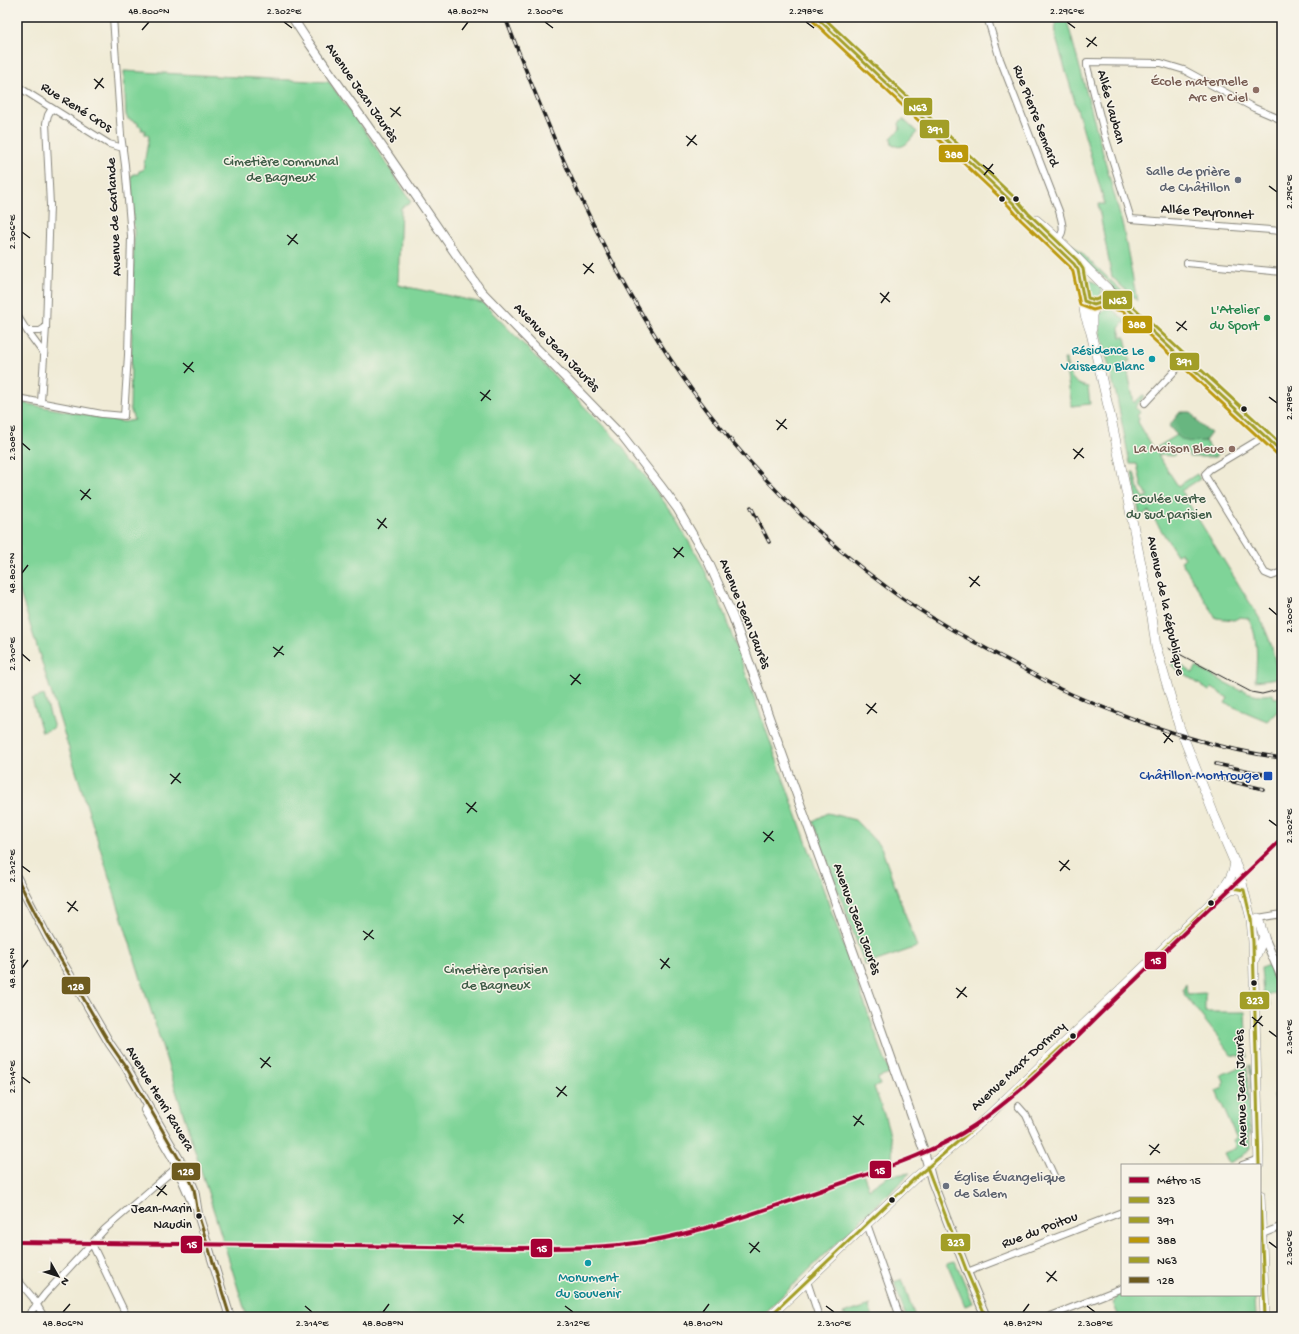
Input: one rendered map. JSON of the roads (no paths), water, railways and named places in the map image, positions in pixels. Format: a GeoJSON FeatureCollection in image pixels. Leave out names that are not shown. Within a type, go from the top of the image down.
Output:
{"type":"FeatureCollection","features":[{"type":"Feature","properties":{"kind":"main road"},"geometry":{"type":"LineString","coordinates":[[816,17],[1013,203],[1028,213],[1055,239],[1080,259],[1093,275],[1107,288],[1107,296],[1099,304],[1084,301],[1077,267],[1055,239]]}},
{"type":"Feature","properties":{"kind":"main road"},"geometry":{"type":"LineString","coordinates":[[1081,282],[1084,277],[1093,275]]}},
{"type":"Feature","properties":{"kind":"main road","name":"Avenue de la République"},"geometry":{"type":"LineString","coordinates":[[1084,301],[1085,315],[1091,333],[1112,423],[1154,628],[1156,647],[1179,726],[1206,796],[1240,875]]}},
{"type":"Feature","properties":{"kind":"main road","name":"Avenue de la République"},"geometry":{"type":"LineString","coordinates":[[1091,333],[1092,315],[1099,304]]}},
{"type":"Feature","properties":{"kind":"main road","name":"Avenue Marx Dormoy"},"geometry":{"type":"LineString","coordinates":[[769,1317],[927,1167],[987,1117],[1215,899],[1231,878],[1234,871],[1235,861]]}},
{"type":"Feature","properties":{"kind":"main road","name":"Avenue Jean Jaurès"},"geometry":{"type":"LineString","coordinates":[[1240,875],[1251,919],[1259,1162]]}},
{"type":"Feature","properties":{"kind":"main road","name":"Avenue Marx Dormoy"},"geometry":{"type":"LineString","coordinates":[[1215,899],[1233,888],[1244,890]]}},
{"type":"Feature","properties":{"kind":"main road"},"geometry":{"type":"LineString","coordinates":[[1258,918],[1264,937]]}},
{"type":"Feature","properties":{"kind":"main road","name":"Avenue Jean Jaurès"},"geometry":{"type":"LineString","coordinates":[[1253,961],[1264,937]]}},
{"type":"Feature","properties":{"kind":"main road"},"geometry":{"type":"LineString","coordinates":[[1261,1235],[1265,1317]]}},
{"type":"Feature","properties":{"kind":"street","name":"Avenue de Garlande"},"geometry":{"type":"LineString","coordinates":[[41,402],[102,414],[124,416],[128,355],[131,236],[113,17]]}},
{"type":"Feature","properties":{"kind":"street","name":"Avenue Jean Jaurès"},"geometry":{"type":"LineString","coordinates":[[292,17],[481,290],[621,435],[646,465],[677,508],[708,561],[733,617],[881,1029],[924,1151],[927,1167],[967,1272],[986,1317]]}},
{"type":"Feature","properties":{"kind":"street","name":"Rue Pierre Semard"},"geometry":{"type":"LineString","coordinates":[[988,17],[1000,59],[1047,179],[1062,224],[1062,233],[1055,239]]}},
{"type":"Feature","properties":{"kind":"street","name":"Allée Vauban"},"geometry":{"type":"LineString","coordinates":[[1131,219],[1105,136],[1087,62],[1160,63],[1172,65],[1254,108],[1282,120]]}},
{"type":"Feature","properties":{"kind":"street","name":"Rue René Cros"},"geometry":{"type":"LineString","coordinates":[[17,86],[109,144],[123,148]]}},
{"type":"Feature","properties":{"kind":"street"},"geometry":{"type":"LineString","coordinates":[[17,398],[41,402],[46,327],[50,205],[46,123],[52,108]]}},
{"type":"Feature","properties":{"kind":"street","name":"Allée Peyronnet"},"geometry":{"type":"LineString","coordinates":[[1131,219],[1282,230]]}},
{"type":"Feature","properties":{"kind":"street"},"geometry":{"type":"LineString","coordinates":[[1187,263],[1282,272]]}},
{"type":"Feature","properties":{"kind":"street"},"geometry":{"type":"LineString","coordinates":[[1107,288],[1122,301],[1124,306],[1282,452]]}},
{"type":"Feature","properties":{"kind":"street"},"geometry":{"type":"LineString","coordinates":[[1099,304],[1124,306]]}},
{"type":"Feature","properties":{"kind":"street"},"geometry":{"type":"LineString","coordinates":[[17,315],[44,354]]}},
{"type":"Feature","properties":{"kind":"street"},"geometry":{"type":"LineString","coordinates":[[27,331],[40,331],[46,327]]}},
{"type":"Feature","properties":{"kind":"street"},"geometry":{"type":"LineString","coordinates":[[1145,403],[1184,361]]}},
{"type":"Feature","properties":{"kind":"street"},"geometry":{"type":"LineString","coordinates":[[1265,436],[1210,469],[1205,474],[1265,573],[1272,576],[1280,573]]}},
{"type":"Feature","properties":{"kind":"street","name":"Avenue Henri Ravera"},"geometry":{"type":"LineString","coordinates":[[17,878],[47,936],[110,1044],[177,1167],[198,1214],[230,1317]]}},
{"type":"Feature","properties":{"kind":"street"},"geometry":{"type":"LineString","coordinates":[[1258,918],[1282,914]]}},
{"type":"Feature","properties":{"kind":"street"},"geometry":{"type":"LineString","coordinates":[[1264,937],[1282,978]]}},
{"type":"Feature","properties":{"kind":"street","name":"Avenue Henri Ravera"},"geometry":{"type":"LineString","coordinates":[[110,1044],[126,1067],[185,1169],[194,1189],[198,1214]]}},
{"type":"Feature","properties":{"kind":"street"},"geometry":{"type":"LineString","coordinates":[[1018,1106],[1026,1116],[1054,1176]]}},
{"type":"Feature","properties":{"kind":"street"},"geometry":{"type":"LineString","coordinates":[[1248,1164],[1259,1162]]}},
{"type":"Feature","properties":{"kind":"street"},"geometry":{"type":"LineString","coordinates":[[27,1317],[37,1304],[106,1229],[177,1167]]}},
{"type":"Feature","properties":{"kind":"street","name":"Rue du Poitou"},"geometry":{"type":"LineString","coordinates":[[967,1272],[1121,1212]]}},
{"type":"Feature","properties":{"kind":"street"},"geometry":{"type":"LineString","coordinates":[[867,1224],[900,1317]]}},
{"type":"Feature","properties":{"kind":"street"},"geometry":{"type":"LineString","coordinates":[[1261,1235],[1282,1226]]}},
{"type":"Feature","properties":{"kind":"street"},"geometry":{"type":"LineString","coordinates":[[92,1244],[127,1317]]}},
{"type":"Feature","properties":{"kind":"street"},"geometry":{"type":"LineString","coordinates":[[17,1279],[34,1298],[44,1317]]}},
{"type":"Feature","properties":{"kind":"street"},"geometry":{"type":"LineString","coordinates":[[807,1281],[819,1317]]}},
{"type":"Feature","properties":{"kind":"street"},"geometry":{"type":"LineString","coordinates":[[1048,1317],[1121,1288]]}},
{"type":"Feature","properties":{"kind":"tram line"},"geometry":{"type":"LineString","coordinates":[[1168,648],[1251,692],[1262,694],[1282,689]]}},
{"type":"Feature","properties":{"kind":"railway"},"geometry":{"type":"LineString","coordinates":[[505,17],[555,142],[593,223],[635,302],[658,340],[707,411],[764,477],[794,508],[826,538],[893,592],[953,630],[1060,689],[1138,721],[1178,734],[1240,751],[1282,758]]}},
{"type":"Feature","properties":{"kind":"railway"},"geometry":{"type":"LineString","coordinates":[[751,507],[769,542]]}},
{"type":"Feature","properties":{"kind":"railway"},"geometry":{"type":"LineString","coordinates":[[1216,764],[1268,775]]}},
{"type":"Feature","properties":{"kind":"railway"},"geometry":{"type":"LineString","coordinates":[[1213,777],[1263,789]]}},
{"type":"Feature","properties":{"kind":"metro line","name":"15"},"geometry":{"type":"LineString","coordinates":[[17,1242],[579,1248],[632,1244],[649,1241],[695,1231],[740,1218],[904,1161],[958,1136],[975,1125],[1026,1085],[1282,839]]}},
{"type":"Feature","properties":{"kind":"place","name":"École maternelle Arc en Ciel"},"geometry":{"type":"Point","coordinates":[1256,90]}},
{"type":"Feature","properties":{"kind":"place","name":"Salle de prière de Châtillon"},"geometry":{"type":"Point","coordinates":[1238,180]}},
{"type":"Feature","properties":{"kind":"place","name":"L'Atelier du Sport"},"geometry":{"type":"Point","coordinates":[1267,318]}},
{"type":"Feature","properties":{"kind":"place","name":"Résidence Le Vaisseau Blanc"},"geometry":{"type":"Point","coordinates":[1152,359]}},
{"type":"Feature","properties":{"kind":"place","name":"La Maison Bleue"},"geometry":{"type":"Point","coordinates":[1232,449]}},
{"type":"Feature","properties":{"kind":"place","name":"Châtillon-Montrouge"},"geometry":{"type":"Point","coordinates":[1268,776]}},
{"type":"Feature","properties":{"kind":"place","name":"Église Évangelique de Salem"},"geometry":{"type":"Point","coordinates":[946,1186]}},
{"type":"Feature","properties":{"kind":"place","name":"Jean-Marin Naudin"},"geometry":{"type":"Point","coordinates":[199,1216]}},
{"type":"Feature","properties":{"kind":"place","name":"Monument du souvenir"},"geometry":{"type":"Point","coordinates":[588,1263]}},
{"type":"Feature","properties":{"kind":"park label","name":"Cimetière communal de Bagneux"},"geometry":{"type":"Point","coordinates":[281,170]}},
{"type":"Feature","properties":{"kind":"park label","name":"Coulée verte du sud parisien"},"geometry":{"type":"Point","coordinates":[1169,508]}},
{"type":"Feature","properties":{"kind":"park label","name":"Cimetière parisien de Bagneux"},"geometry":{"type":"Point","coordinates":[496,978]}}]}
